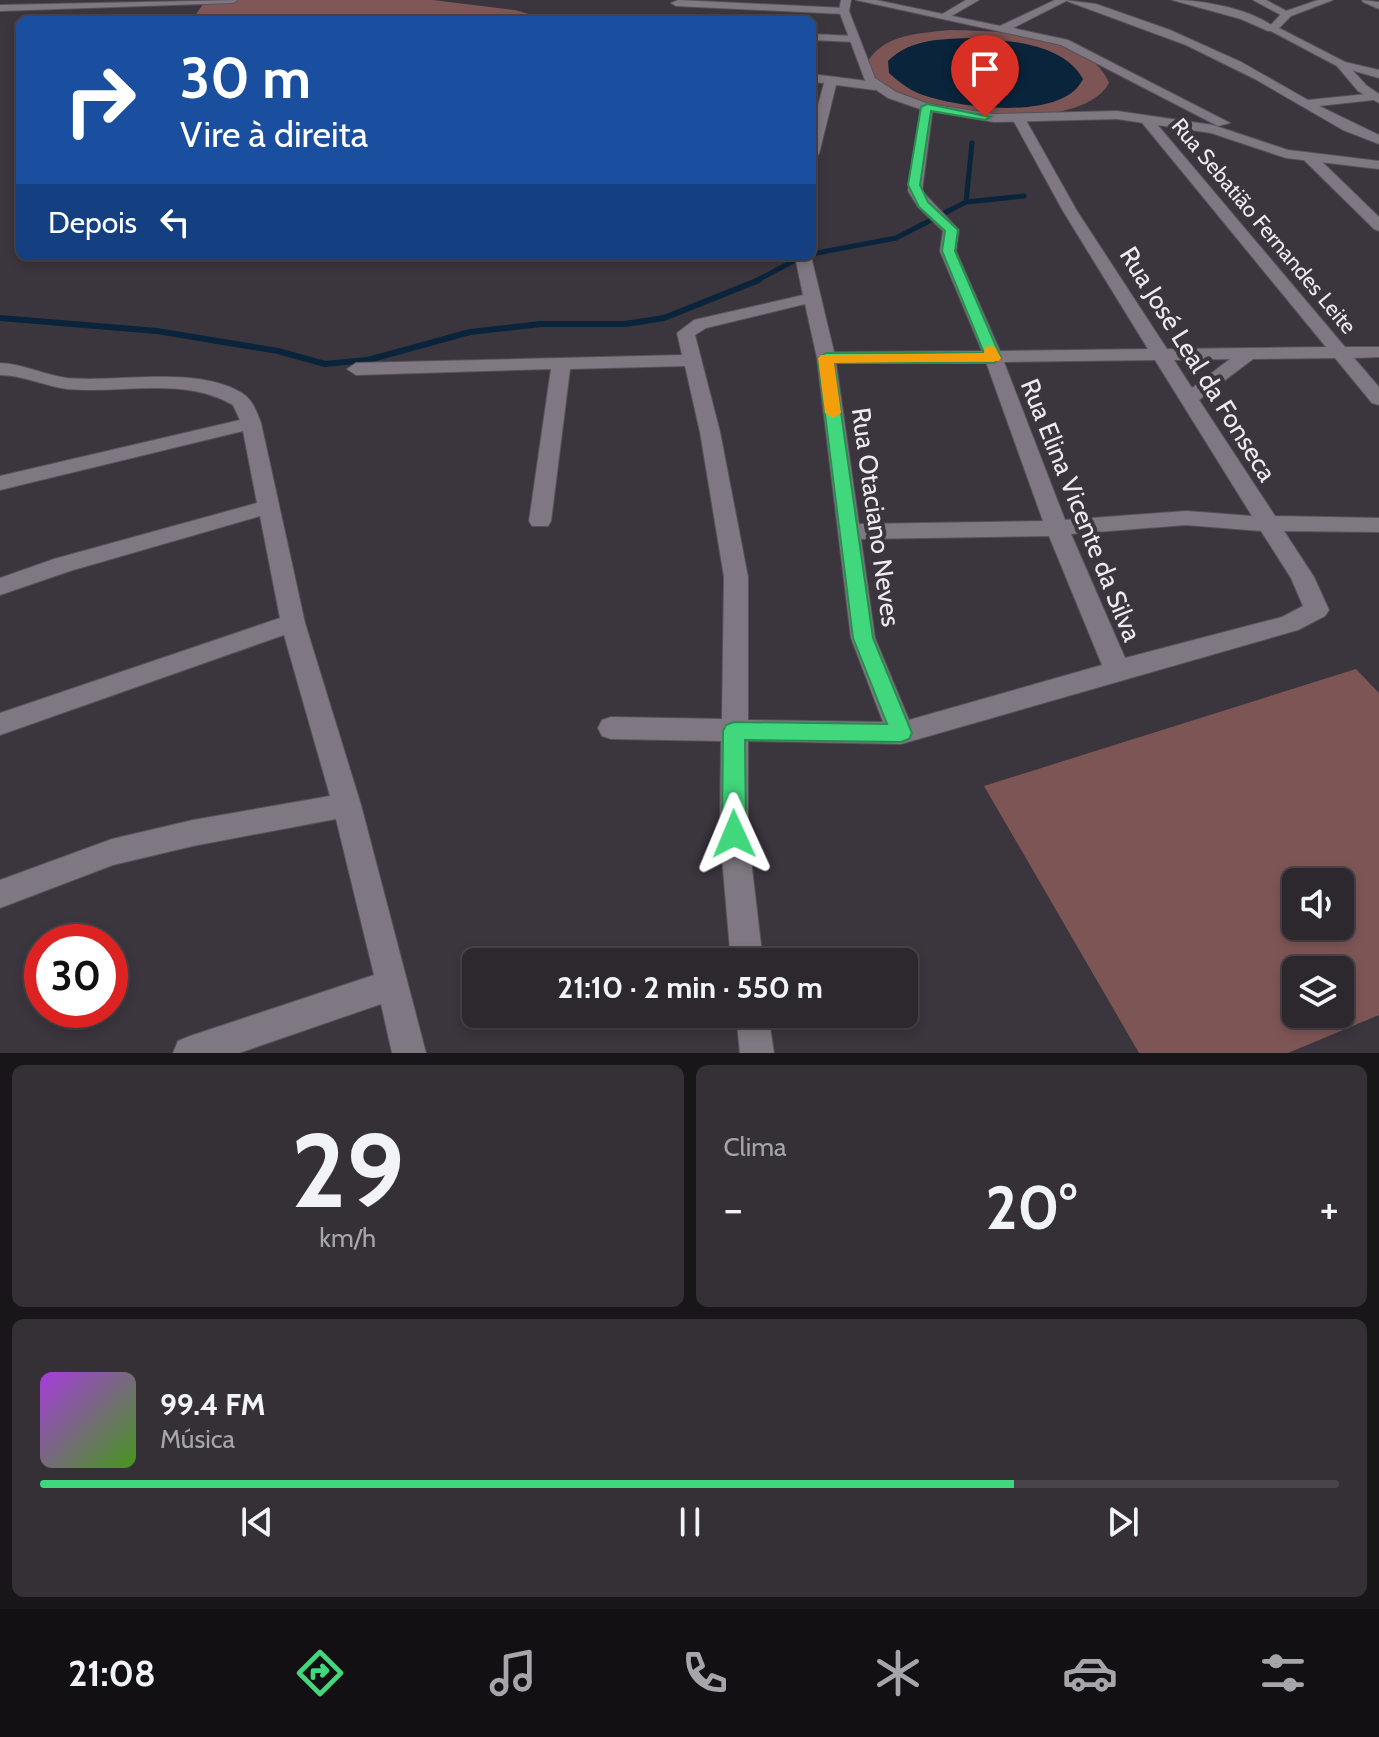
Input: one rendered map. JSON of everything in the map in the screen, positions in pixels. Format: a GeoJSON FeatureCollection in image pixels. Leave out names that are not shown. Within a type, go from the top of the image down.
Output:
{"type":"FeatureCollection","features":[{"type":"Feature","properties":{"kind":"street"},"geometry":{"type":"LineString","coordinates":[[0,8],[233,0]]}},
{"type":"Feature","properties":{"kind":"street"},"geometry":{"type":"LineString","coordinates":[[861,0],[1004,28],[1076,46],[1218,127],[1270,150],[1379,165]]}},
{"type":"Feature","properties":{"kind":"street"},"geometry":{"type":"LineString","coordinates":[[944,16],[974,0]]}},
{"type":"Feature","properties":{"kind":"street"},"geometry":{"type":"LineString","coordinates":[[1004,28],[1063,0]]}},
{"type":"Feature","properties":{"kind":"street"},"geometry":{"type":"LineString","coordinates":[[1069,0],[1115,12],[1156,29],[1257,75],[1350,129],[1379,140]]}},
{"type":"Feature","properties":{"kind":"street"},"geometry":{"type":"LineString","coordinates":[[1177,0],[1279,22],[1379,74]]}},
{"type":"Feature","properties":{"kind":"street"},"geometry":{"type":"LineString","coordinates":[[1259,0],[1279,22],[1341,64],[1376,97]]}},
{"type":"Feature","properties":{"kind":"street"},"geometry":{"type":"LineString","coordinates":[[1279,22],[1328,0]]}},
{"type":"Feature","properties":{"kind":"street"},"geometry":{"type":"LineString","coordinates":[[1367,0],[1379,6]]}},
{"type":"Feature","properties":{"kind":"street"},"geometry":{"type":"LineString","coordinates":[[674,5],[845,5],[866,76],[875,86]]}},
{"type":"Feature","properties":{"kind":"street"},"geometry":{"type":"LineString","coordinates":[[816,37],[854,39]]}},
{"type":"Feature","properties":{"kind":"street"},"geometry":{"type":"LineString","coordinates":[[1341,64],[1379,74]]}},
{"type":"Feature","properties":{"kind":"street"},"geometry":{"type":"LineString","coordinates":[[816,78],[875,86],[927,107],[966,115],[1018,118],[1102,113],[1218,127]]}},
{"type":"Feature","properties":{"kind":"street"},"geometry":{"type":"LineString","coordinates":[[816,138],[831,80]]}},
{"type":"Feature","properties":{"kind":"street"},"geometry":{"type":"LineString","coordinates":[[1307,104],[1376,97]]}},
{"type":"Feature","properties":{"kind":"street","name":"Rua Elina Vicente da Silva"},"geometry":{"type":"LineString","coordinates":[[927,107],[914,185],[923,204],[951,230],[948,251],[994,358],[1057,528],[1117,670]]}},
{"type":"Feature","properties":{"kind":"street","name":"Rua José Leal da Fonseca"},"geometry":{"type":"LineString","coordinates":[[1018,118],[1070,211],[1191,397],[1317,605],[1317,610],[1312,614],[1289,624],[1117,670]]}},
{"type":"Feature","properties":{"kind":"street","name":"Rua Sebatião Fernandes Leite"},"geometry":{"type":"LineString","coordinates":[[1145,119],[1379,399]]}},
{"type":"Feature","properties":{"kind":"street"},"geometry":{"type":"LineString","coordinates":[[1309,157],[1379,226]]}},
{"type":"Feature","properties":{"kind":"street","name":"Rua Otaciano Neves"},"geometry":{"type":"LineString","coordinates":[[804,260],[826,358],[863,638],[901,733]]}},
{"type":"Feature","properties":{"kind":"street"},"geometry":{"type":"LineString","coordinates":[[746,948],[734,834],[736,577],[710,432],[686,333],[692,327],[811,298]]}},
{"type":"Feature","properties":{"kind":"street"},"geometry":{"type":"LineString","coordinates":[[826,358],[1379,352]]}},
{"type":"Feature","properties":{"kind":"street"},"geometry":{"type":"LineString","coordinates":[[1191,397],[1248,354]]}},
{"type":"Feature","properties":{"kind":"street"},"geometry":{"type":"LineString","coordinates":[[356,369],[693,360]]}},
{"type":"Feature","properties":{"kind":"street"},"geometry":{"type":"LineString","coordinates":[[540,521],[561,365]]}},
{"type":"Feature","properties":{"kind":"street"},"geometry":{"type":"LineString","coordinates":[[0,369],[29,370],[64,383],[157,383],[206,388],[239,400],[251,423],[293,623],[347,805],[409,1053]]}},
{"type":"Feature","properties":{"kind":"street"},"geometry":{"type":"LineString","coordinates":[[0,483],[251,423]]}},
{"type":"Feature","properties":{"kind":"street"},"geometry":{"type":"LineString","coordinates":[[0,587],[62,565],[267,507]]}},
{"type":"Feature","properties":{"kind":"street"},"geometry":{"type":"LineString","coordinates":[[850,532],[1057,528],[1186,518],[1230,523],[1379,525]]}},
{"type":"Feature","properties":{"kind":"street"},"geometry":{"type":"LineString","coordinates":[[0,724],[293,623]]}},
{"type":"Feature","properties":{"kind":"street"},"geometry":{"type":"LineString","coordinates":[[611,728],[901,733],[1117,670]]}},
{"type":"Feature","properties":{"kind":"street"},"geometry":{"type":"LineString","coordinates":[[0,894],[112,852],[193,833],[347,805]]}},
{"type":"Feature","properties":{"kind":"street"},"geometry":{"type":"LineString","coordinates":[[190,1053],[391,985]]}},
{"type":"Feature","properties":{"kind":"street"},"geometry":{"type":"LineString","coordinates":[[754,1028],[757,1053]]}},
{"type":"Feature","properties":{"kind":"shaded area"},"geometry":{"type":"Polygon","coordinates":[[[206,0],[433,0],[515,10],[536,16],[195,16],[206,0]]]}},
{"type":"Feature","properties":{"kind":"shaded area"},"geometry":{"type":"Polygon","coordinates":[[[951,30],[1016,34],[1062,45],[1098,66],[1109,83],[1092,100],[1066,110],[996,116],[924,104],[895,94],[870,75],[866,65],[881,47],[891,41],[914,34],[951,30]]]}},
{"type":"Feature","properties":{"kind":"shaded area"},"geometry":{"type":"Polygon","coordinates":[[[1356,669],[1379,693],[1379,1015],[1354,1025],[1354,956],[1282,956],[1282,1028],[1348,1028],[1288,1053],[1139,1053],[984,786],[1356,669]]]}},
{"type":"Feature","properties":{"kind":"water"},"geometry":{"type":"Polygon","coordinates":[[[974,38],[1019,43],[1049,51],[1074,67],[1083,79],[1072,93],[1054,101],[1008,108],[958,104],[920,94],[889,73],[888,61],[907,48],[928,41],[974,38]]]}},
{"type":"Feature","properties":{"kind":"waterway"},"geometry":{"type":"LineString","coordinates":[[966,202],[972,143]]}},
{"type":"Feature","properties":{"kind":"waterway"},"geometry":{"type":"LineString","coordinates":[[966,202],[1024,196]]}},
{"type":"Feature","properties":{"kind":"waterway"},"geometry":{"type":"LineString","coordinates":[[816,253],[896,238],[966,202]]}},
{"type":"Feature","properties":{"kind":"waterway"},"geometry":{"type":"LineString","coordinates":[[754,282],[795,260]]}},
{"type":"Feature","properties":{"kind":"waterway"},"geometry":{"type":"LineString","coordinates":[[754,282],[759,280]]}},
{"type":"Feature","properties":{"kind":"waterway"},"geometry":{"type":"LineString","coordinates":[[0,318],[157,331],[278,351],[325,364],[368,360],[470,332],[541,324],[625,324],[664,318],[754,282]]}},
{"type":"Feature","properties":{"kind":"slow traffic"},"geometry":{"type":"LineString","coordinates":[[833,413],[826,358],[994,358],[990,350]]}},
{"type":"Feature","properties":{"kind":"route"},"geometry":{"type":"LineString","coordinates":[[734,834],[734,731],[901,733],[863,638],[826,358],[994,358],[948,251],[951,230],[923,204],[914,185],[927,107],[985,117]]}}]}
